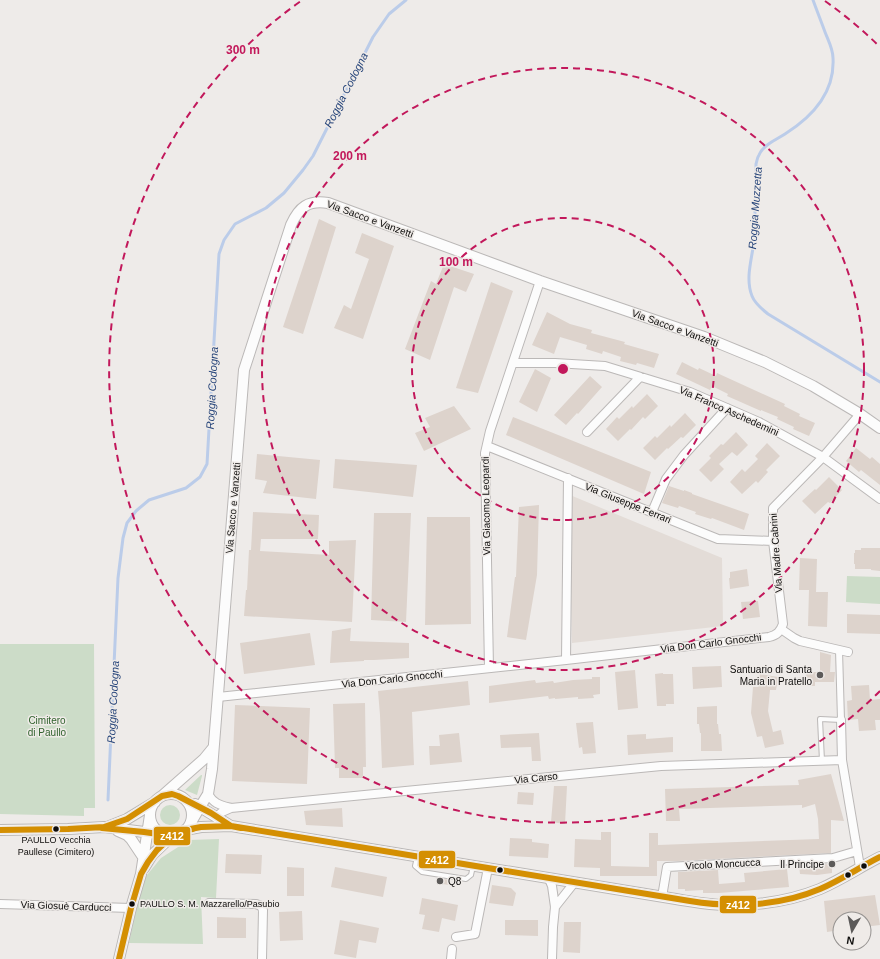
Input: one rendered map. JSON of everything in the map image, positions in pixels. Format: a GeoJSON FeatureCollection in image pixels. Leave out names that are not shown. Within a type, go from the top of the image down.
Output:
{"type":"FeatureCollection","features":[{"type":"Feature","properties":{"kind":"street","name":"Via Sacco e Vanzetti"},"geometry":{"type":"LineString","coordinates":[[188,827],[208,794],[212,769],[244,370],[290,225],[304,206],[319,201],[328,203],[540,281],[704,337],[765,362],[814,386],[880,428]]}},
{"type":"Feature","properties":{"kind":"street","name":"Via Giacomo Leopardi"},"geometry":{"type":"LineString","coordinates":[[489,668],[485,453],[490,431],[540,281]]}},
{"type":"Feature","properties":{"kind":"street","name":"Via Franco Aschedemini"},"geometry":{"type":"LineString","coordinates":[[513,362],[605,366],[690,392],[759,422],[823,457],[880,499]]}},
{"type":"Feature","properties":{"kind":"street"},"geometry":{"type":"LineString","coordinates":[[587,432],[640,376]]}},
{"type":"Feature","properties":{"kind":"street"},"geometry":{"type":"LineString","coordinates":[[652,512],[666,479],[684,455],[727,408]]}},
{"type":"Feature","properties":{"kind":"street","name":"Via Madre Cabrini"},"geometry":{"type":"LineString","coordinates":[[781,629],[783,618],[773,541],[773,508],[823,457],[860,414]]}},
{"type":"Feature","properties":{"kind":"street","name":"Via Giuseppe Ferrari"},"geometry":{"type":"LineString","coordinates":[[487,446],[718,539],[773,541]]}},
{"type":"Feature","properties":{"kind":"street"},"geometry":{"type":"LineString","coordinates":[[566,660],[568,478]]}},
{"type":"Feature","properties":{"kind":"street","name":"Via Don Carlo Gnocchi"},"geometry":{"type":"LineString","coordinates":[[218,698],[769,637],[779,633],[781,629]]}},
{"type":"Feature","properties":{"kind":"street"},"geometry":{"type":"LineString","coordinates":[[781,629],[794,638],[848,652]]}},
{"type":"Feature","properties":{"kind":"street"},"geometry":{"type":"LineString","coordinates":[[838,650],[842,760],[860,868]]}},
{"type":"Feature","properties":{"kind":"street"},"geometry":{"type":"LineString","coordinates":[[119,959],[141,874],[152,807],[158,799],[204,759],[213,748]]}},
{"type":"Feature","properties":{"kind":"street","name":"Via Carso"},"geometry":{"type":"LineString","coordinates":[[216,817],[222,812],[231,808],[661,766],[842,760]]}},
{"type":"Feature","properties":{"kind":"street"},"geometry":{"type":"LineString","coordinates":[[109,828],[127,819],[165,795],[170,794],[176,795],[200,807],[231,826]]}},
{"type":"Feature","properties":{"kind":"street","name":"Via Carso"},"geometry":{"type":"LineString","coordinates":[[208,794],[211,799],[219,805],[231,808]]}},
{"type":"Feature","properties":{"kind":"street"},"geometry":{"type":"LineString","coordinates":[[0,830],[109,828],[178,835],[188,827],[192,817],[191,808],[186,801],[180,797]]}},
{"type":"Feature","properties":{"kind":"street"},"geometry":{"type":"LineString","coordinates":[[150,815],[151,822],[157,831],[168,835]]}},
{"type":"Feature","properties":{"kind":"street"},"geometry":{"type":"LineString","coordinates":[[188,827],[201,828],[231,826],[662,897],[733,905],[769,903],[800,895],[831,884],[880,857]]}},
{"type":"Feature","properties":{"kind":"street"},"geometry":{"type":"LineString","coordinates":[[109,828],[127,835],[144,857]]}},
{"type":"Feature","properties":{"kind":"street"},"geometry":{"type":"LineString","coordinates":[[141,874],[152,855],[168,835]]}},
{"type":"Feature","properties":{"kind":"street","name":"Vicolo Moncucca"},"geometry":{"type":"LineString","coordinates":[[662,897],[667,867],[833,858],[857,851]]}},
{"type":"Feature","properties":{"kind":"street"},"geometry":{"type":"LineString","coordinates":[[456,937],[475,934],[488,868]]}},
{"type":"Feature","properties":{"kind":"street"},"geometry":{"type":"LineString","coordinates":[[549,879],[552,886],[555,907],[552,959]]}},
{"type":"Feature","properties":{"kind":"street"},"geometry":{"type":"LineString","coordinates":[[555,907],[574,883]]}},
{"type":"Feature","properties":{"kind":"street"},"geometry":{"type":"LineString","coordinates":[[209,903],[256,904],[260,906],[263,910],[262,959]]}},
{"type":"Feature","properties":{"kind":"street","name":"Via Giosuè Carducci"},"geometry":{"type":"LineString","coordinates":[[0,904],[131,908]]}},
{"type":"Feature","properties":{"kind":"street"},"geometry":{"type":"LineString","coordinates":[[452,949],[452,959]]}},
{"type":"Feature","properties":{"kind":"lane"},"geometry":{"type":"LineString","coordinates":[[822,761],[820,719],[841,720]]}},
{"type":"Feature","properties":{"kind":"lane"},"geometry":{"type":"LineString","coordinates":[[417,856],[415,866],[422,872],[466,879],[471,875],[473,866]]}},
{"type":"Feature","properties":{"kind":"shaded area"},"geometry":{"type":"Polygon","coordinates":[[[570,495],[722,558],[723,626],[572,643],[570,495]]]}},
{"type":"Feature","properties":{"kind":"green space"},"geometry":{"type":"Polygon","coordinates":[[[847,576],[880,577],[880,604],[846,602],[847,576]]]}},
{"type":"Feature","properties":{"kind":"green space","name":"Cimitero di Paullo"},"geometry":{"type":"Polygon","coordinates":[[[0,644],[94,644],[95,808],[84,808],[84,816],[0,814],[0,644]]]}},
{"type":"Feature","properties":{"kind":"green space"},"geometry":{"type":"Polygon","coordinates":[[[201,775],[197,795],[185,790],[201,775]]]}},
{"type":"Feature","properties":{"kind":"green space"},"geometry":{"type":"Polygon","coordinates":[[[170,805],[177,808],[180,815],[177,822],[170,825],[163,822],[160,815],[163,808],[170,805]]]}},
{"type":"Feature","properties":{"kind":"green space"},"geometry":{"type":"Polygon","coordinates":[[[219,839],[216,898],[201,897],[203,944],[129,943],[142,881],[161,858],[189,840],[219,839]]]}},
{"type":"Feature","properties":{"kind":"building"},"geometry":{"type":"Polygon","coordinates":[[[319,219],[336,227],[303,334],[283,327],[319,219]]]}},
{"type":"Feature","properties":{"kind":"building"},"geometry":{"type":"Polygon","coordinates":[[[362,233],[394,246],[363,339],[334,328],[344,305],[351,309],[369,259],[355,253],[362,233]]]}},
{"type":"Feature","properties":{"kind":"building"},"geometry":{"type":"Polygon","coordinates":[[[444,264],[474,274],[466,292],[454,287],[430,360],[405,349],[431,281],[436,284],[444,264]]]}},
{"type":"Feature","properties":{"kind":"building"},"geometry":{"type":"Polygon","coordinates":[[[491,282],[513,291],[478,393],[456,388],[491,282]]]}},
{"type":"Feature","properties":{"kind":"building"},"geometry":{"type":"Polygon","coordinates":[[[547,312],[570,324],[592,330],[591,333],[625,342],[624,344],[659,354],[654,368],[637,363],[636,365],[620,361],[621,357],[603,351],[602,354],[586,349],[587,345],[560,337],[554,354],[532,345],[547,312]]]}},
{"type":"Feature","properties":{"kind":"building"},"geometry":{"type":"Polygon","coordinates":[[[682,362],[698,370],[699,368],[716,376],[717,373],[785,404],[784,406],[800,414],[799,416],[815,423],[809,436],[793,429],[794,427],[777,419],[778,417],[727,396],[728,394],[712,386],[710,390],[676,374],[682,362]]]}},
{"type":"Feature","properties":{"kind":"building"},"geometry":{"type":"Polygon","coordinates":[[[535,369],[551,378],[537,412],[519,402],[535,369]]]}},
{"type":"Feature","properties":{"kind":"building"},"geometry":{"type":"Polygon","coordinates":[[[590,376],[602,387],[566,425],[554,415],[590,376]]]}},
{"type":"Feature","properties":{"kind":"building"},"geometry":{"type":"Polygon","coordinates":[[[647,394],[658,406],[645,419],[643,417],[618,441],[606,429],[617,417],[619,419],[647,394]]]}},
{"type":"Feature","properties":{"kind":"building"},"geometry":{"type":"Polygon","coordinates":[[[454,406],[471,429],[424,451],[415,433],[430,427],[425,418],[454,406]]]}},
{"type":"Feature","properties":{"kind":"building"},"geometry":{"type":"Polygon","coordinates":[[[685,413],[696,425],[683,438],[681,437],[668,449],[667,448],[655,460],[643,448],[655,436],[657,438],[670,425],[671,427],[685,413]]]}},
{"type":"Feature","properties":{"kind":"building"},"geometry":{"type":"Polygon","coordinates":[[[513,417],[651,472],[644,494],[506,435],[513,417]]]}},
{"type":"Feature","properties":{"kind":"building"},"geometry":{"type":"Polygon","coordinates":[[[736,432],[748,445],[737,456],[732,452],[719,464],[724,469],[711,482],[699,470],[711,458],[709,456],[736,432]]]}},
{"type":"Feature","properties":{"kind":"building"},"geometry":{"type":"Polygon","coordinates":[[[767,443],[780,456],[766,470],[768,472],[758,483],[756,481],[742,494],[730,482],[742,469],[745,472],[758,459],[755,456],[767,443]]]}},
{"type":"Feature","properties":{"kind":"building"},"geometry":{"type":"Polygon","coordinates":[[[856,448],[870,459],[872,457],[880,464],[880,485],[861,470],[859,472],[846,461],[856,448]]]}},
{"type":"Feature","properties":{"kind":"building"},"geometry":{"type":"Polygon","coordinates":[[[257,454],[320,460],[316,499],[263,493],[267,481],[255,479],[257,454]]]}},
{"type":"Feature","properties":{"kind":"building"},"geometry":{"type":"Polygon","coordinates":[[[335,459],[417,465],[413,497],[333,488],[335,459]]]}},
{"type":"Feature","properties":{"kind":"building"},"geometry":{"type":"Polygon","coordinates":[[[829,477],[842,490],[830,503],[828,502],[815,514],[802,501],[829,477]]]}},
{"type":"Feature","properties":{"kind":"building"},"geometry":{"type":"Polygon","coordinates":[[[669,486],[749,514],[744,530],[712,518],[711,519],[695,514],[696,512],[679,506],[678,508],[662,503],[669,486]]]}},
{"type":"Feature","properties":{"kind":"building"},"geometry":{"type":"Polygon","coordinates":[[[539,505],[537,575],[526,640],[507,637],[516,577],[519,507],[539,505]]]}},
{"type":"Feature","properties":{"kind":"building"},"geometry":{"type":"Polygon","coordinates":[[[253,512],[319,515],[318,539],[261,539],[260,551],[329,555],[329,541],[356,540],[352,622],[244,616],[249,550],[251,550],[253,512]]]}},
{"type":"Feature","properties":{"kind":"building"},"geometry":{"type":"Polygon","coordinates":[[[374,513],[411,513],[406,622],[371,620],[374,513]]]}},
{"type":"Feature","properties":{"kind":"building"},"geometry":{"type":"Polygon","coordinates":[[[427,517],[470,517],[471,624],[425,625],[427,517]]]}},
{"type":"Feature","properties":{"kind":"building"},"geometry":{"type":"Polygon","coordinates":[[[861,548],[880,548],[880,571],[871,569],[855,569],[854,553],[855,550],[861,550],[861,548]]]}},
{"type":"Feature","properties":{"kind":"building"},"geometry":{"type":"Polygon","coordinates":[[[800,558],[817,559],[816,592],[828,592],[827,627],[808,626],[809,590],[799,590],[800,558]]]}},
{"type":"Feature","properties":{"kind":"building"},"geometry":{"type":"Polygon","coordinates":[[[747,569],[749,586],[730,589],[730,572],[747,569]]]}},
{"type":"Feature","properties":{"kind":"building"},"geometry":{"type":"Polygon","coordinates":[[[758,601],[760,617],[743,619],[741,602],[758,601]]]}},
{"type":"Feature","properties":{"kind":"building"},"geometry":{"type":"Polygon","coordinates":[[[847,614],[880,615],[880,634],[847,633],[847,614]]]}},
{"type":"Feature","properties":{"kind":"building"},"geometry":{"type":"Polygon","coordinates":[[[351,628],[350,641],[409,643],[409,658],[330,663],[332,631],[351,628]]]}},
{"type":"Feature","properties":{"kind":"building"},"geometry":{"type":"Polygon","coordinates":[[[310,633],[315,665],[244,674],[240,643],[310,633]]]}},
{"type":"Feature","properties":{"kind":"building"},"geometry":{"type":"Polygon","coordinates":[[[820,652],[831,655],[830,672],[835,672],[834,682],[815,682],[815,686],[795,686],[795,678],[806,677],[806,672],[820,672],[820,652]]]}},
{"type":"Feature","properties":{"kind":"building"},"geometry":{"type":"Polygon","coordinates":[[[721,666],[722,687],[693,689],[692,667],[721,666]]]}},
{"type":"Feature","properties":{"kind":"building"},"geometry":{"type":"Polygon","coordinates":[[[635,670],[638,708],[618,710],[615,672],[635,670]]]}},
{"type":"Feature","properties":{"kind":"building"},"geometry":{"type":"Polygon","coordinates":[[[655,674],[673,674],[674,704],[657,706],[655,674]]]}},
{"type":"Feature","properties":{"kind":"building"},"geometry":{"type":"Polygon","coordinates":[[[760,674],[778,677],[776,690],[770,690],[768,711],[773,732],[781,730],[784,744],[765,748],[762,736],[757,737],[751,713],[753,687],[758,687],[760,674]]]}},
{"type":"Feature","properties":{"kind":"building"},"geometry":{"type":"Polygon","coordinates":[[[592,677],[600,677],[600,694],[593,695],[594,698],[578,699],[578,697],[549,699],[548,696],[489,703],[489,686],[535,680],[536,683],[553,681],[554,683],[592,679],[592,677]]]}},
{"type":"Feature","properties":{"kind":"building"},"geometry":{"type":"Polygon","coordinates":[[[468,681],[470,705],[412,712],[414,765],[382,768],[378,691],[468,681]]]}},
{"type":"Feature","properties":{"kind":"building"},"geometry":{"type":"Polygon","coordinates":[[[869,685],[870,700],[880,699],[880,720],[875,720],[876,730],[859,731],[858,719],[848,720],[847,701],[852,700],[851,686],[869,685]]]}},
{"type":"Feature","properties":{"kind":"building"},"geometry":{"type":"Polygon","coordinates":[[[365,703],[366,767],[363,767],[363,778],[339,778],[339,768],[335,768],[333,704],[365,703]]]}},
{"type":"Feature","properties":{"kind":"building"},"geometry":{"type":"Polygon","coordinates":[[[235,705],[310,708],[307,784],[232,781],[235,705]]]}},
{"type":"Feature","properties":{"kind":"building"},"geometry":{"type":"Polygon","coordinates":[[[717,706],[717,724],[719,734],[721,734],[722,751],[701,751],[701,733],[699,724],[697,724],[697,707],[717,706]]]}},
{"type":"Feature","properties":{"kind":"building"},"geometry":{"type":"Polygon","coordinates":[[[593,722],[596,753],[583,754],[582,747],[579,748],[576,723],[593,722]]]}},
{"type":"Feature","properties":{"kind":"building"},"geometry":{"type":"Polygon","coordinates":[[[459,733],[462,762],[430,765],[429,746],[440,746],[439,735],[459,733]]]}},
{"type":"Feature","properties":{"kind":"building"},"geometry":{"type":"Polygon","coordinates":[[[539,733],[541,761],[532,761],[531,747],[501,748],[500,735],[539,733]]]}},
{"type":"Feature","properties":{"kind":"building"},"geometry":{"type":"Polygon","coordinates":[[[646,734],[646,739],[673,737],[673,752],[628,755],[627,735],[646,734]]]}},
{"type":"Feature","properties":{"kind":"building"},"geometry":{"type":"Polygon","coordinates":[[[831,774],[844,821],[831,820],[831,853],[657,861],[657,876],[600,876],[600,868],[574,867],[575,839],[601,840],[601,832],[611,832],[611,866],[649,867],[649,833],[658,833],[658,845],[819,839],[818,819],[815,804],[802,808],[802,805],[679,809],[680,821],[666,821],[665,789],[799,785],[798,780],[831,774]]]}},
{"type":"Feature","properties":{"kind":"building"},"geometry":{"type":"Polygon","coordinates":[[[554,786],[567,786],[565,824],[551,822],[554,786]]]}},
{"type":"Feature","properties":{"kind":"building"},"geometry":{"type":"Polygon","coordinates":[[[518,792],[534,793],[533,805],[517,804],[518,792]]]}},
{"type":"Feature","properties":{"kind":"building"},"geometry":{"type":"Polygon","coordinates":[[[342,808],[343,827],[306,825],[304,811],[342,808]]]}},
{"type":"Feature","properties":{"kind":"building"},"geometry":{"type":"Polygon","coordinates":[[[510,838],[532,839],[532,842],[549,844],[548,858],[509,856],[510,838]]]}},
{"type":"Feature","properties":{"kind":"building"},"geometry":{"type":"Polygon","coordinates":[[[226,854],[262,855],[261,874],[225,873],[226,854]]]}},
{"type":"Feature","properties":{"kind":"building"},"geometry":{"type":"Polygon","coordinates":[[[832,864],[832,873],[817,875],[800,874],[799,865],[832,864]]]}},
{"type":"Feature","properties":{"kind":"building"},"geometry":{"type":"Polygon","coordinates":[[[287,867],[304,868],[304,896],[287,896],[287,867]]]}},
{"type":"Feature","properties":{"kind":"building"},"geometry":{"type":"Polygon","coordinates":[[[335,867],[387,877],[383,897],[331,887],[335,867]]]}},
{"type":"Feature","properties":{"kind":"building"},"geometry":{"type":"Polygon","coordinates":[[[787,869],[789,887],[719,893],[703,893],[703,890],[685,891],[685,889],[678,889],[678,872],[718,870],[719,884],[745,882],[744,873],[787,869]]]}},
{"type":"Feature","properties":{"kind":"building"},"geometry":{"type":"Polygon","coordinates":[[[437,878],[450,880],[449,885],[436,883],[437,878]]]}},
{"type":"Feature","properties":{"kind":"building"},"geometry":{"type":"Polygon","coordinates":[[[492,885],[511,888],[516,893],[513,906],[489,903],[492,885]]]}},
{"type":"Feature","properties":{"kind":"building"},"geometry":{"type":"Polygon","coordinates":[[[875,895],[880,925],[872,926],[872,911],[832,911],[832,931],[827,932],[824,901],[875,895]]]}},
{"type":"Feature","properties":{"kind":"building"},"geometry":{"type":"Polygon","coordinates":[[[422,898],[458,905],[455,921],[442,918],[439,932],[422,929],[425,915],[419,914],[422,898]]]}},
{"type":"Feature","properties":{"kind":"building"},"geometry":{"type":"Polygon","coordinates":[[[302,911],[303,940],[280,941],[279,912],[302,911]]]}},
{"type":"Feature","properties":{"kind":"building"},"geometry":{"type":"Polygon","coordinates":[[[217,917],[246,918],[246,938],[217,938],[217,917]]]}},
{"type":"Feature","properties":{"kind":"building"},"geometry":{"type":"Polygon","coordinates":[[[340,920],[379,928],[376,943],[359,940],[356,958],[334,954],[340,920]]]}},
{"type":"Feature","properties":{"kind":"building"},"geometry":{"type":"Polygon","coordinates":[[[505,920],[538,920],[538,936],[505,935],[505,920]]]}},
{"type":"Feature","properties":{"kind":"building"},"geometry":{"type":"Polygon","coordinates":[[[564,922],[581,922],[580,953],[563,952],[564,922]]]}},
{"type":"Feature","properties":{"kind":"waterway","name":"Roggia Codogna"},"geometry":{"type":"LineString","coordinates":[[108,800],[118,578],[123,538],[127,523],[136,511],[149,500],[186,488],[200,477],[207,464],[219,254],[224,240],[235,224],[266,208],[284,193],[303,170],[313,156],[373,37],[389,14],[406,0]]}},
{"type":"Feature","properties":{"kind":"waterway","name":"Roggia Muzzetta"},"geometry":{"type":"LineString","coordinates":[[813,0],[832,51],[833,70],[826,93],[813,111],[795,127],[763,148],[758,157],[756,164],[754,241],[749,275],[750,289],[755,301],[768,314],[880,382]]}},
{"type":"Feature","properties":{"kind":"transit line","name":"z412"},"geometry":{"type":"LineString","coordinates":[[0,830],[104,827],[127,819],[162,796],[172,794],[211,813],[231,826],[690,901],[739,905],[773,902],[805,895],[843,878],[880,857]]}},
{"type":"Feature","properties":{"kind":"transit line","name":"z412"},"geometry":{"type":"LineString","coordinates":[[102,828],[172,836],[185,830],[201,827],[231,826],[241,828]]}},
{"type":"Feature","properties":{"kind":"transit line","name":"z412"},"geometry":{"type":"LineString","coordinates":[[119,959],[141,874],[157,850],[172,836],[185,830],[193,829]]}},
{"type":"Feature","properties":{"kind":"place","name":"Santuario di Santa Maria in Pratello"},"geometry":{"type":"Point","coordinates":[820,675]}},
{"type":"Feature","properties":{"kind":"place","name":"PAULLO Vecchia Paullese (Cimitero)"},"geometry":{"type":"Point","coordinates":[56,829]}},
{"type":"Feature","properties":{"kind":"place","name":"Il Principe"},"geometry":{"type":"Point","coordinates":[832,864]}},
{"type":"Feature","properties":{"kind":"place","name":"Q8"},"geometry":{"type":"Point","coordinates":[440,881]}},
{"type":"Feature","properties":{"kind":"place","name":"PAULLO S. M. Mazzarello/Pasubio"},"geometry":{"type":"Point","coordinates":[132,904]}}]}
